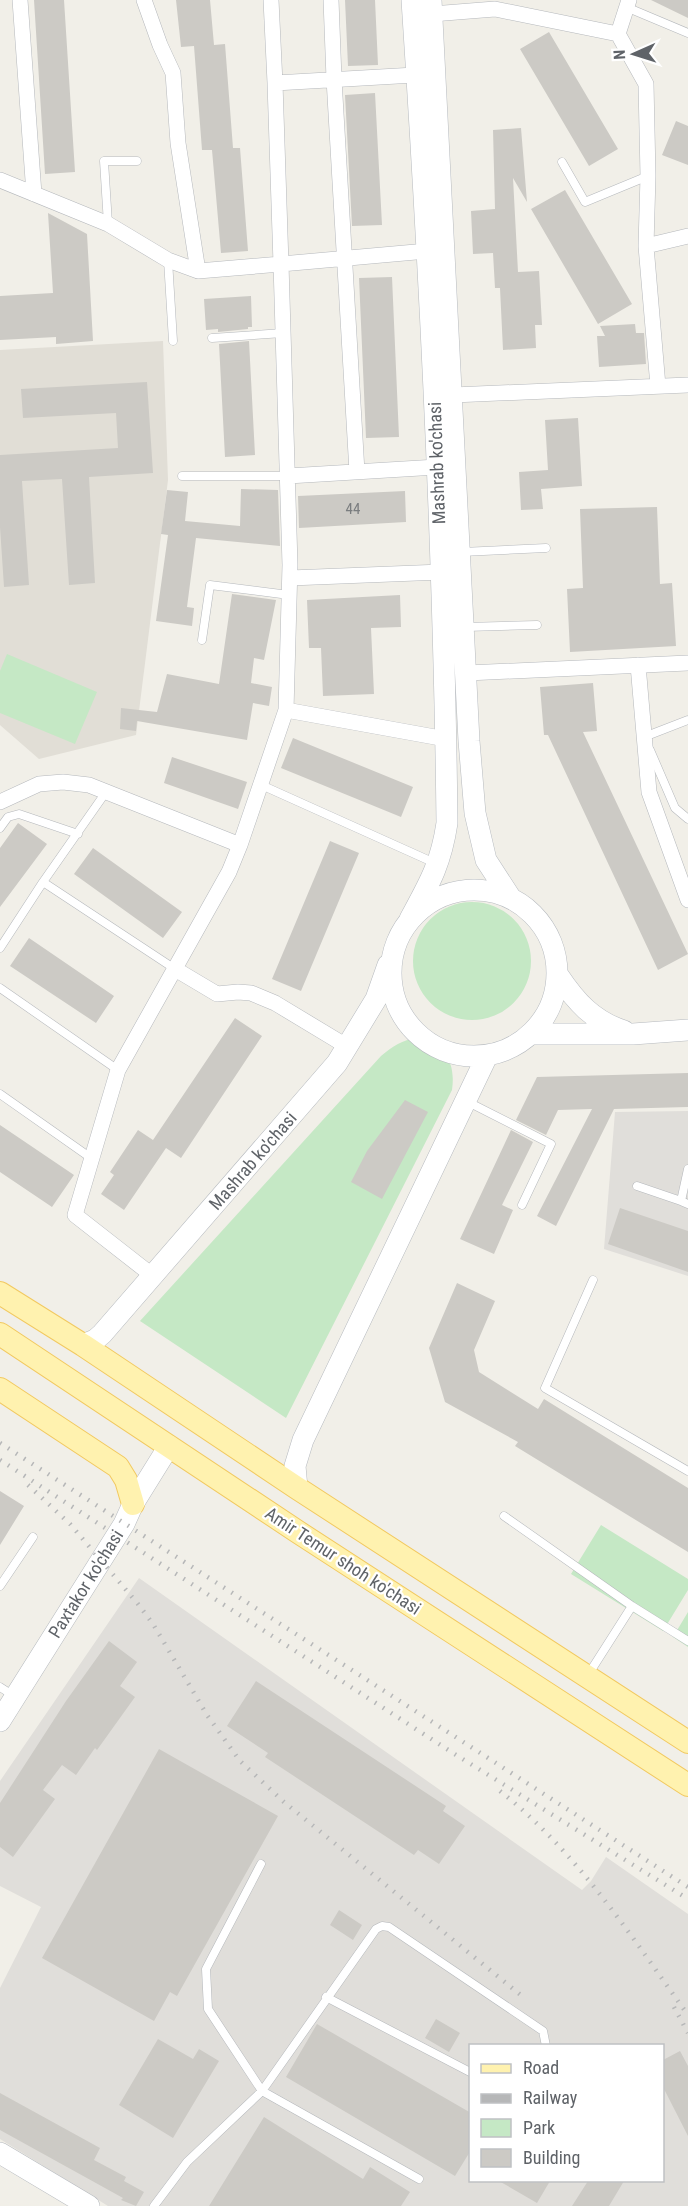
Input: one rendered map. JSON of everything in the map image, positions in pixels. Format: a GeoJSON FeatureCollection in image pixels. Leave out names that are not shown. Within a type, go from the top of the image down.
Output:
{"type":"FeatureCollection","features":[{"type":"Feature","properties":{"kind":"main road","name":"Mashrab ko'chasi"},"geometry":{"type":"LineString","coordinates":[[83,1345],[102,1335],[316,1088],[348,1047],[376,999],[399,935],[410,919],[438,864],[444,846],[447,823],[442,572],[412,0]]}},
{"type":"Feature","properties":{"kind":"main road","name":"Mashrab ko'chasi"},"geometry":{"type":"LineString","coordinates":[[432,7],[475,813],[486,860],[510,897]]}},
{"type":"Feature","properties":{"kind":"main road","name":"Mashrab ko'chasi"},"geometry":{"type":"LineString","coordinates":[[392,954],[391,981],[398,1008],[413,1030],[434,1047],[460,1056],[488,1056],[512,1048],[532,1034],[546,1017],[555,997],[558,975],[555,951],[546,929],[530,910],[510,897],[484,889],[456,891],[431,901],[410,919]]}},
{"type":"Feature","properties":{"kind":"main road"},"geometry":{"type":"LineString","coordinates":[[558,975],[573,998],[589,1012],[606,1025],[633,1034]]}},
{"type":"Feature","properties":{"kind":"main road"},"geometry":{"type":"LineString","coordinates":[[532,1034],[633,1034],[688,1030]]}},
{"type":"Feature","properties":{"kind":"main road"},"geometry":{"type":"LineString","coordinates":[[297,1488],[295,1466],[303,1440],[488,1056]]}},
{"type":"Feature","properties":{"kind":"main road","name":"Amir Temur shoh ko'chasi"},"geometry":{"type":"LineString","coordinates":[[0,1293],[83,1345],[297,1488],[688,1742]]}},
{"type":"Feature","properties":{"kind":"main road","name":"Amir Temur shoh ko'chasi"},"geometry":{"type":"LineString","coordinates":[[0,1334],[688,1785]]}},
{"type":"Feature","properties":{"kind":"main road"},"geometry":{"type":"LineString","coordinates":[[0,1389],[118,1467],[126,1480],[133,1504]]}},
{"type":"Feature","properties":{"kind":"main road"},"geometry":{"type":"LineString","coordinates":[[0,1404],[100,1471],[133,1504]]}},
{"type":"Feature","properties":{"kind":"main road","name":"Paxtakor ko'chasi"},"geometry":{"type":"LineString","coordinates":[[0,1721],[8,1692],[124,1524],[133,1504],[169,1446]]}},
{"type":"Feature","properties":{"kind":"main road"},"geometry":{"type":"LineString","coordinates":[[0,2153],[89,2206]]}},
{"type":"Feature","properties":{"kind":"street"},"geometry":{"type":"LineString","coordinates":[[20,0],[34,194]]}},
{"type":"Feature","properties":{"kind":"street"},"geometry":{"type":"LineString","coordinates":[[144,0],[173,73],[178,143],[198,271]]}},
{"type":"Feature","properties":{"kind":"street"},"geometry":{"type":"LineString","coordinates":[[153,1276],[75,1215],[118,1070],[229,872],[286,710],[290,578],[288,476],[272,0]]}},
{"type":"Feature","properties":{"kind":"street"},"geometry":{"type":"LineString","coordinates":[[331,0],[357,472]]}},
{"type":"Feature","properties":{"kind":"street"},"geometry":{"type":"LineString","coordinates":[[627,3],[618,34],[646,84],[648,176],[646,246],[658,386]]}},
{"type":"Feature","properties":{"kind":"street"},"geometry":{"type":"LineString","coordinates":[[432,7],[495,9],[618,34]]}},
{"type":"Feature","properties":{"kind":"street"},"geometry":{"type":"LineString","coordinates":[[275,83],[415,75]]}},
{"type":"Feature","properties":{"kind":"street"},"geometry":{"type":"LineString","coordinates":[[0,180],[108,225],[168,260],[198,271],[426,251]]}},
{"type":"Feature","properties":{"kind":"street"},"geometry":{"type":"LineString","coordinates":[[646,246],[688,236]]}},
{"type":"Feature","properties":{"kind":"street"},"geometry":{"type":"LineString","coordinates":[[453,395],[688,385]]}},
{"type":"Feature","properties":{"kind":"street"},"geometry":{"type":"LineString","coordinates":[[288,476],[437,467]]}},
{"type":"Feature","properties":{"kind":"street"},"geometry":{"type":"LineString","coordinates":[[290,578],[442,572]]}},
{"type":"Feature","properties":{"kind":"street"},"geometry":{"type":"LineString","coordinates":[[466,672],[688,663]]}},
{"type":"Feature","properties":{"kind":"street"},"geometry":{"type":"LineString","coordinates":[[638,665],[650,792],[688,900]]}},
{"type":"Feature","properties":{"kind":"street"},"geometry":{"type":"LineString","coordinates":[[286,710],[446,739]]}},
{"type":"Feature","properties":{"kind":"street"},"geometry":{"type":"LineString","coordinates":[[0,802],[39,784],[63,782],[89,785],[240,844]]}},
{"type":"Feature","properties":{"kind":"street"},"geometry":{"type":"LineString","coordinates":[[175,969],[217,994],[252,993],[275,1003],[348,1047]]}},
{"type":"Feature","properties":{"kind":"lane"},"geometry":{"type":"LineString","coordinates":[[627,3],[688,33]]}},
{"type":"Feature","properties":{"kind":"lane"},"geometry":{"type":"LineString","coordinates":[[108,225],[104,161],[137,161]]}},
{"type":"Feature","properties":{"kind":"lane"},"geometry":{"type":"LineString","coordinates":[[562,162],[585,202],[648,176]]}},
{"type":"Feature","properties":{"kind":"lane"},"geometry":{"type":"LineString","coordinates":[[168,260],[173,341]]}},
{"type":"Feature","properties":{"kind":"lane"},"geometry":{"type":"LineString","coordinates":[[212,338],[284,333]]}},
{"type":"Feature","properties":{"kind":"lane"},"geometry":{"type":"LineString","coordinates":[[182,476],[288,476]]}},
{"type":"Feature","properties":{"kind":"lane"},"geometry":{"type":"LineString","coordinates":[[460,552],[546,548]]}},
{"type":"Feature","properties":{"kind":"lane"},"geometry":{"type":"LineString","coordinates":[[202,640],[210,585],[289,595]]}},
{"type":"Feature","properties":{"kind":"lane"},"geometry":{"type":"LineString","coordinates":[[464,627],[537,625]]}},
{"type":"Feature","properties":{"kind":"lane"},"geometry":{"type":"LineString","coordinates":[[688,720],[644,737],[675,808],[688,819]]}},
{"type":"Feature","properties":{"kind":"lane"},"geometry":{"type":"LineString","coordinates":[[259,784],[438,864]]}},
{"type":"Feature","properties":{"kind":"lane"},"geometry":{"type":"LineString","coordinates":[[0,948],[106,792]]}},
{"type":"Feature","properties":{"kind":"lane"},"geometry":{"type":"LineString","coordinates":[[0,828],[8,818],[19,814],[78,834]]}},
{"type":"Feature","properties":{"kind":"lane"},"geometry":{"type":"LineString","coordinates":[[43,882],[175,969]]}},
{"type":"Feature","properties":{"kind":"lane"},"geometry":{"type":"LineString","coordinates":[[0,988],[118,1070]]}},
{"type":"Feature","properties":{"kind":"lane"},"geometry":{"type":"LineString","coordinates":[[0,1094],[93,1159]]}},
{"type":"Feature","properties":{"kind":"lane"},"geometry":{"type":"LineString","coordinates":[[466,1101],[551,1144],[522,1205]]}},
{"type":"Feature","properties":{"kind":"lane"},"geometry":{"type":"LineString","coordinates":[[637,1186],[685,1202],[688,1168]]}},
{"type":"Feature","properties":{"kind":"lane"},"geometry":{"type":"LineString","coordinates":[[593,1280],[545,1388],[688,1471]]}},
{"type":"Feature","properties":{"kind":"lane"},"geometry":{"type":"LineString","coordinates":[[504,1516],[632,1606],[688,1641]]}},
{"type":"Feature","properties":{"kind":"lane"},"geometry":{"type":"LineString","coordinates":[[0,1586],[33,1537]]}},
{"type":"Feature","properties":{"kind":"lane"},"geometry":{"type":"LineString","coordinates":[[587,1676],[632,1606]]}},
{"type":"Feature","properties":{"kind":"lane"},"geometry":{"type":"LineString","coordinates":[[261,1864],[206,1969],[208,2009],[262,2091],[419,2179]]}},
{"type":"Feature","properties":{"kind":"lane"},"geometry":{"type":"LineString","coordinates":[[154,2206],[187,2162],[262,2091],[326,1997],[376,1929],[382,1926],[389,1927],[543,2031],[546,2044]]}},
{"type":"Feature","properties":{"kind":"lane"},"geometry":{"type":"LineString","coordinates":[[326,1997],[469,2071]]}},
{"type":"Feature","properties":{"kind":"shaded area"},"geometry":{"type":"Polygon","coordinates":[[[163,341],[168,480],[136,735],[39,759],[0,725],[0,350],[163,341]]]}},
{"type":"Feature","properties":{"kind":"shaded area"},"geometry":{"type":"Polygon","coordinates":[[[688,1111],[688,1276],[604,1249],[615,1112],[688,1111]]]}},
{"type":"Feature","properties":{"kind":"shaded area"},"geometry":{"type":"Polygon","coordinates":[[[139,1578],[582,1890],[591,1881],[606,1857],[688,1914],[688,2206],[108,2206],[0,2139],[0,1988],[41,1907],[0,1886],[0,1781],[139,1578]]]}},
{"type":"Feature","properties":{"kind":"green space"},"geometry":{"type":"Polygon","coordinates":[[[7,654],[97,692],[75,744],[0,713],[0,671],[7,654]]]}},
{"type":"Feature","properties":{"kind":"green space"},"geometry":{"type":"Polygon","coordinates":[[[472,902],[494,907],[514,919],[526,939],[531,961],[526,983],[514,1003],[494,1015],[472,1020],[450,1015],[430,1003],[418,983],[413,961],[418,939],[430,919],[450,907],[472,902]]]}},
{"type":"Feature","properties":{"kind":"green space"},"geometry":{"type":"Polygon","coordinates":[[[417,1038],[435,1045],[446,1056],[452,1071],[452,1090],[286,1418],[140,1321],[381,1056],[398,1044],[417,1038]]]}},
{"type":"Feature","properties":{"kind":"green space"},"geometry":{"type":"Polygon","coordinates":[[[601,1525],[688,1579],[688,1590],[663,1631],[571,1574],[601,1525]]]}},
{"type":"Feature","properties":{"kind":"green space"},"geometry":{"type":"Polygon","coordinates":[[[688,1612],[688,1647],[673,1637],[688,1612]]]}},
{"type":"Feature","properties":{"kind":"building"},"geometry":{"type":"Polygon","coordinates":[[[34,0],[64,0],[75,172],[45,174],[34,0]]]}},
{"type":"Feature","properties":{"kind":"building"},"geometry":{"type":"Polygon","coordinates":[[[176,0],[210,0],[214,45],[225,44],[233,148],[240,148],[248,251],[221,253],[212,150],[202,150],[194,46],[181,47],[176,0]]]}},
{"type":"Feature","properties":{"kind":"building"},"geometry":{"type":"Polygon","coordinates":[[[345,0],[375,0],[378,65],[348,66],[345,0]]]}},
{"type":"Feature","properties":{"kind":"building"},"geometry":{"type":"Polygon","coordinates":[[[651,0],[688,0],[688,18],[651,0]]]}},
{"type":"Feature","properties":{"kind":"building"},"geometry":{"type":"Polygon","coordinates":[[[549,32],[618,149],[589,166],[520,49],[549,32]]]}},
{"type":"Feature","properties":{"kind":"building"},"geometry":{"type":"Polygon","coordinates":[[[375,93],[382,225],[352,226],[345,95],[375,93]]]}},
{"type":"Feature","properties":{"kind":"building"},"geometry":{"type":"Polygon","coordinates":[[[676,121],[688,126],[688,165],[662,155],[676,121]]]}},
{"type":"Feature","properties":{"kind":"building"},"geometry":{"type":"Polygon","coordinates":[[[521,128],[527,202],[513,178],[518,272],[539,271],[542,325],[535,325],[536,348],[503,350],[500,288],[495,288],[493,253],[473,254],[471,211],[495,209],[493,130],[521,128]]]}},
{"type":"Feature","properties":{"kind":"building"},"geometry":{"type":"Polygon","coordinates":[[[565,190],[632,304],[598,324],[531,209],[565,190]]]}},
{"type":"Feature","properties":{"kind":"building"},"geometry":{"type":"Polygon","coordinates":[[[48,213],[87,234],[93,341],[56,344],[56,337],[0,340],[0,296],[53,293],[48,213]]]}},
{"type":"Feature","properties":{"kind":"building"},"geometry":{"type":"Polygon","coordinates":[[[392,277],[399,437],[366,438],[359,278],[392,277]]]}},
{"type":"Feature","properties":{"kind":"building"},"geometry":{"type":"Polygon","coordinates":[[[251,296],[252,327],[218,332],[218,329],[206,330],[204,299],[251,296]]]}},
{"type":"Feature","properties":{"kind":"building"},"geometry":{"type":"Polygon","coordinates":[[[635,324],[636,333],[644,333],[646,364],[599,367],[597,336],[605,336],[600,326],[635,324]]]}},
{"type":"Feature","properties":{"kind":"building"},"geometry":{"type":"Polygon","coordinates":[[[249,341],[255,455],[225,457],[219,344],[249,341]]]}},
{"type":"Feature","properties":{"kind":"building"},"geometry":{"type":"Polygon","coordinates":[[[147,382],[153,473],[89,477],[95,583],[69,585],[62,479],[22,481],[29,585],[4,587],[0,527],[0,455],[118,448],[116,413],[23,418],[21,389],[147,382]]]}},
{"type":"Feature","properties":{"kind":"building"},"geometry":{"type":"Polygon","coordinates":[[[578,418],[582,486],[541,489],[543,509],[521,510],[519,472],[548,470],[545,420],[578,418]]]}},
{"type":"Feature","properties":{"kind":"building"},"geometry":{"type":"Polygon","coordinates":[[[241,489],[278,490],[280,546],[196,538],[187,607],[194,608],[192,626],[156,621],[168,535],[161,534],[167,490],[188,492],[185,521],[240,526],[241,489]]]}},
{"type":"Feature","properties":{"kind":"building"},"geometry":{"type":"Polygon","coordinates":[[[405,491],[406,522],[299,528],[298,496],[405,491]]]}},
{"type":"Feature","properties":{"kind":"building"},"geometry":{"type":"Polygon","coordinates":[[[657,507],[660,584],[672,583],[676,646],[570,652],[567,589],[583,588],[580,509],[657,507]]]}},
{"type":"Feature","properties":{"kind":"building"},"geometry":{"type":"Polygon","coordinates":[[[232,594],[276,600],[264,660],[254,658],[251,683],[272,687],[269,706],[253,703],[247,740],[137,721],[136,731],[120,729],[121,708],[157,712],[167,674],[219,684],[232,594]]]}},
{"type":"Feature","properties":{"kind":"building"},"geometry":{"type":"Polygon","coordinates":[[[400,595],[401,627],[371,628],[374,694],[323,696],[321,648],[309,648],[307,600],[400,595]]]}},
{"type":"Feature","properties":{"kind":"building"},"geometry":{"type":"Polygon","coordinates":[[[593,683],[597,731],[583,732],[688,954],[658,970],[548,735],[544,735],[540,687],[593,683]]]}},
{"type":"Feature","properties":{"kind":"building"},"geometry":{"type":"Polygon","coordinates":[[[293,738],[413,787],[401,817],[281,768],[293,738]]]}},
{"type":"Feature","properties":{"kind":"building"},"geometry":{"type":"Polygon","coordinates":[[[172,757],[247,782],[238,809],[164,783],[172,757]]]}},
{"type":"Feature","properties":{"kind":"building"},"geometry":{"type":"Polygon","coordinates":[[[18,823],[47,844],[0,907],[0,848],[18,823]]]}},
{"type":"Feature","properties":{"kind":"building"},"geometry":{"type":"Polygon","coordinates":[[[330,841],[359,853],[301,991],[272,979],[330,841]]]}},
{"type":"Feature","properties":{"kind":"building"},"geometry":{"type":"Polygon","coordinates":[[[93,848],[182,912],[163,938],[74,874],[93,848]]]}},
{"type":"Feature","properties":{"kind":"building"},"geometry":{"type":"Polygon","coordinates":[[[29,938],[114,996],[96,1023],[10,966],[29,938]]]}},
{"type":"Feature","properties":{"kind":"building"},"geometry":{"type":"Polygon","coordinates":[[[235,1018],[262,1036],[181,1158],[166,1148],[124,1210],[101,1194],[114,1175],[110,1172],[138,1130],[153,1140],[235,1018]]]}},
{"type":"Feature","properties":{"kind":"building"},"geometry":{"type":"Polygon","coordinates":[[[688,1073],[688,1107],[614,1109],[556,1226],[537,1216],[592,1109],[558,1110],[546,1135],[516,1120],[537,1077],[688,1073]]]}},
{"type":"Feature","properties":{"kind":"building"},"geometry":{"type":"Polygon","coordinates":[[[405,1100],[428,1112],[382,1199],[351,1182],[367,1151],[405,1100]]]}},
{"type":"Feature","properties":{"kind":"building"},"geometry":{"type":"Polygon","coordinates":[[[0,1125],[74,1175],[52,1207],[0,1172],[0,1125]]]}},
{"type":"Feature","properties":{"kind":"building"},"geometry":{"type":"Polygon","coordinates":[[[511,1130],[533,1142],[502,1205],[513,1210],[494,1254],[460,1239],[511,1130]]]}},
{"type":"Feature","properties":{"kind":"building"},"geometry":{"type":"Polygon","coordinates":[[[620,1208],[688,1231],[688,1272],[608,1244],[620,1208]]]}},
{"type":"Feature","properties":{"kind":"building"},"geometry":{"type":"Polygon","coordinates":[[[457,1283],[495,1301],[474,1350],[479,1372],[538,1409],[544,1399],[688,1488],[688,1552],[515,1446],[518,1442],[445,1402],[429,1348],[457,1283]]]}},
{"type":"Feature","properties":{"kind":"building"},"geometry":{"type":"Polygon","coordinates":[[[0,1491],[24,1506],[0,1545],[0,1491]]]}},
{"type":"Feature","properties":{"kind":"building"},"geometry":{"type":"Polygon","coordinates":[[[109,1641],[137,1662],[120,1686],[135,1697],[76,1775],[62,1765],[43,1790],[55,1799],[13,1857],[0,1847],[0,1803],[66,1701],[109,1641]]]}},
{"type":"Feature","properties":{"kind":"building"},"geometry":{"type":"Polygon","coordinates":[[[256,1681],[446,1806],[443,1811],[465,1826],[439,1864],[418,1850],[414,1855],[265,1757],[268,1753],[227,1726],[256,1681]]]}},
{"type":"Feature","properties":{"kind":"building"},"geometry":{"type":"Polygon","coordinates":[[[159,1749],[278,1816],[177,1996],[170,1992],[154,2021],[42,1958],[159,1749]]]}},
{"type":"Feature","properties":{"kind":"building"},"geometry":{"type":"Polygon","coordinates":[[[339,1910],[362,1925],[353,1940],[330,1925],[339,1910]]]}},
{"type":"Feature","properties":{"kind":"building"},"geometry":{"type":"Polygon","coordinates":[[[436,2019],[460,2033],[449,2052],[425,2038],[436,2019]]]}},
{"type":"Feature","properties":{"kind":"building"},"geometry":{"type":"Polygon","coordinates":[[[317,2024],[469,2112],[469,2153],[455,2176],[286,2077],[317,2024]]]}},
{"type":"Feature","properties":{"kind":"building"},"geometry":{"type":"Polygon","coordinates":[[[158,2039],[193,2059],[199,2049],[219,2061],[173,2138],[119,2105],[158,2039]]]}},
{"type":"Feature","properties":{"kind":"building"},"geometry":{"type":"Polygon","coordinates":[[[680,2051],[688,2066],[688,2136],[664,2089],[664,2059],[680,2051]]]}},
{"type":"Feature","properties":{"kind":"building"},"geometry":{"type":"Polygon","coordinates":[[[0,2093],[100,2148],[94,2160],[126,2177],[124,2181],[144,2192],[136,2206],[121,2200],[123,2198],[0,2130],[0,2093]]]}},
{"type":"Feature","properties":{"kind":"building"},"geometry":{"type":"Polygon","coordinates":[[[264,2117],[363,2179],[370,2167],[410,2192],[401,2206],[209,2206],[264,2117]]]}},
{"type":"Feature","properties":{"kind":"building"},"geometry":{"type":"Polygon","coordinates":[[[501,2182],[549,2182],[537,2203],[501,2182]]]}},
{"type":"Feature","properties":{"kind":"building"},"geometry":{"type":"Polygon","coordinates":[[[587,2182],[623,2182],[609,2206],[572,2206],[587,2182]]]}},
{"type":"Feature","properties":{"kind":"railway"},"geometry":{"type":"LineString","coordinates":[[0,1443],[688,1887]]}},
{"type":"Feature","properties":{"kind":"railway"},"geometry":{"type":"LineString","coordinates":[[0,1460],[453,1753],[688,1899]]}},
{"type":"Feature","properties":{"kind":"railway"},"geometry":{"type":"LineString","coordinates":[[28,1485],[70,1524],[138,1604],[153,1624],[207,1715],[240,1761],[284,1802],[522,1996]]}},
{"type":"Feature","properties":{"kind":"railway"},"geometry":{"type":"LineString","coordinates":[[500,1791],[528,1815],[578,1868],[624,1925],[688,2015]]}},
{"type":"Feature","properties":{"kind":"railway"},"geometry":{"type":"LineString","coordinates":[[674,2007],[688,2033]]}}]}
